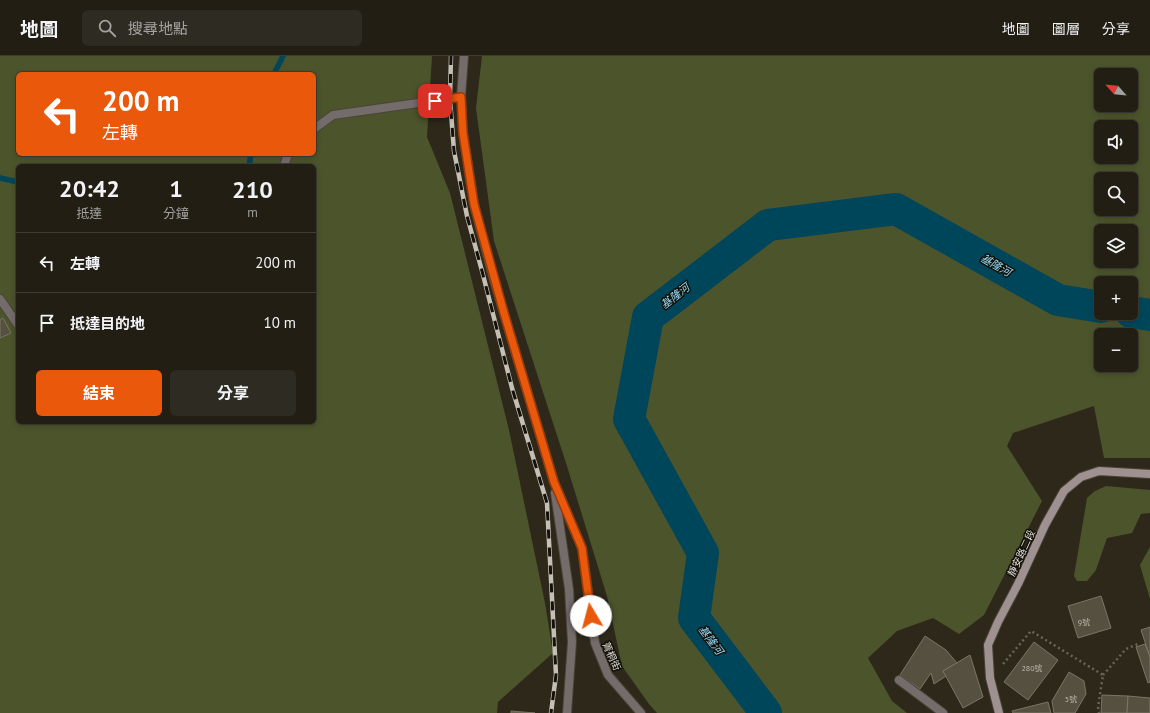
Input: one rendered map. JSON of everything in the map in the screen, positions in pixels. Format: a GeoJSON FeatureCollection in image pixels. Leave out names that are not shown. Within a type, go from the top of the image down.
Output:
{"type":"FeatureCollection","features":[{"type":"Feature","properties":{"kind":"main road","name":"靜安路二段"},"geometry":{"type":"LineString","coordinates":[[999,713],[990,678],[988,646],[1045,525],[1064,491],[1082,477],[1099,471],[1150,474]]}},
{"type":"Feature","properties":{"kind":"street","name":"菁桐街"},"geometry":{"type":"LineString","coordinates":[[464,56],[461,97],[463,133],[474,204],[511,338],[554,482],[582,548],[595,643],[608,675],[641,713]]}},
{"type":"Feature","properties":{"kind":"street"},"geometry":{"type":"LineString","coordinates":[[316,128],[333,115],[461,97]]}},
{"type":"Feature","properties":{"kind":"street"},"geometry":{"type":"LineString","coordinates":[[0,299],[16,322]]}},
{"type":"Feature","properties":{"kind":"street","name":"菁桐街"},"geometry":{"type":"LineString","coordinates":[[554,482],[569,589],[572,642],[566,713]]}},
{"type":"Feature","properties":{"kind":"street"},"geometry":{"type":"LineString","coordinates":[[899,680],[943,713]]}},
{"type":"Feature","properties":{"kind":"path"},"geometry":{"type":"LineString","coordinates":[[990,678],[1031,632],[1103,675]]}},
{"type":"Feature","properties":{"kind":"path"},"geometry":{"type":"LineString","coordinates":[[1099,713],[1098,707],[1103,675],[1126,649],[1138,644]]}},
{"type":"Feature","properties":{"kind":"green space"},"geometry":{"type":"Polygon","coordinates":[[[0,56],[432,56],[427,137],[450,193],[509,430],[545,603],[553,653],[498,702],[497,713],[0,713],[0,56]]]}},
{"type":"Feature","properties":{"kind":"green space"},"geometry":{"type":"Polygon","coordinates":[[[482,56],[1150,56],[1150,458],[1104,458],[1094,406],[1013,433],[1007,446],[1042,501],[984,615],[959,634],[933,618],[897,631],[868,658],[892,701],[907,713],[657,713],[622,666],[607,596],[566,463],[494,241],[476,108],[482,56]]]}},
{"type":"Feature","properties":{"kind":"green space"},"geometry":{"type":"Polygon","coordinates":[[[1106,486],[1150,490],[1150,513],[1141,514],[1132,533],[1107,538],[1096,570],[1087,581],[1077,581],[1074,576],[1087,498],[1095,491],[1106,486]]]}},
{"type":"Feature","properties":{"kind":"green space"},"geometry":{"type":"Polygon","coordinates":[[[1150,547],[1150,599],[1140,565],[1150,547]]]}},
{"type":"Feature","properties":{"kind":"building"},"geometry":{"type":"Polygon","coordinates":[[[3,318],[11,333],[0,338],[0,320],[3,318]]]}},
{"type":"Feature","properties":{"kind":"building"},"geometry":{"type":"Polygon","coordinates":[[[1101,596],[1111,628],[1078,638],[1068,606],[1101,596]]]}},
{"type":"Feature","properties":{"kind":"building"},"geometry":{"type":"Polygon","coordinates":[[[1150,627],[1150,657],[1141,630],[1150,627]]]}},
{"type":"Feature","properties":{"kind":"building"},"geometry":{"type":"Polygon","coordinates":[[[925,636],[946,650],[957,663],[943,671],[946,676],[934,684],[931,673],[920,689],[900,675],[925,636]]]}},
{"type":"Feature","properties":{"kind":"building"},"geometry":{"type":"Polygon","coordinates":[[[1034,642],[1058,660],[1028,700],[1004,682],[1034,642]]]}},
{"type":"Feature","properties":{"kind":"building"},"geometry":{"type":"Polygon","coordinates":[[[1145,644],[1150,657],[1150,682],[1148,683],[1136,647],[1145,644]]]}},
{"type":"Feature","properties":{"kind":"building"},"geometry":{"type":"Polygon","coordinates":[[[970,655],[983,697],[963,708],[943,671],[970,655]]]}},
{"type":"Feature","properties":{"kind":"building"},"geometry":{"type":"Polygon","coordinates":[[[1069,672],[1084,681],[1086,694],[1075,713],[1054,713],[1052,701],[1069,672]]]}},
{"type":"Feature","properties":{"kind":"building"},"geometry":{"type":"Polygon","coordinates":[[[1102,695],[1128,696],[1127,713],[1101,713],[1102,695]]]}},
{"type":"Feature","properties":{"kind":"building"},"geometry":{"type":"Polygon","coordinates":[[[1128,696],[1150,698],[1150,713],[1127,713],[1128,696]]]}},
{"type":"Feature","properties":{"kind":"building"},"geometry":{"type":"Polygon","coordinates":[[[1048,702],[1051,713],[1013,713],[1012,711],[1048,702]]]}},
{"type":"Feature","properties":{"kind":"building"},"geometry":{"type":"Polygon","coordinates":[[[511,711],[535,713],[511,713],[511,711]]]}},
{"type":"Feature","properties":{"kind":"waterway"},"geometry":{"type":"LineString","coordinates":[[275,72],[283,56]]}},
{"type":"Feature","properties":{"kind":"waterway"},"geometry":{"type":"LineString","coordinates":[[249,164],[251,156]]}},
{"type":"Feature","properties":{"kind":"waterway"},"geometry":{"type":"LineString","coordinates":[[0,178],[16,182]]}},
{"type":"Feature","properties":{"kind":"waterway","name":"基隆河"},"geometry":{"type":"LineString","coordinates":[[766,713],[694,618],[703,553],[629,419],[648,317],[768,225],[896,209],[1058,300],[1094,306]]}},
{"type":"Feature","properties":{"kind":"waterway","name":"基隆河"},"geometry":{"type":"LineString","coordinates":[[1138,313],[1150,315]]}},
{"type":"Feature","properties":{"kind":"railway"},"geometry":{"type":"LineString","coordinates":[[451,56],[450,99],[454,151],[467,216],[512,388],[547,503],[556,675],[551,713]]}},
{"type":"Feature","properties":{"kind":"route"},"geometry":{"type":"LineString","coordinates":[[435,101],[461,97],[463,133],[474,204],[519,367],[554,482],[582,548],[591,616]]}}]}
